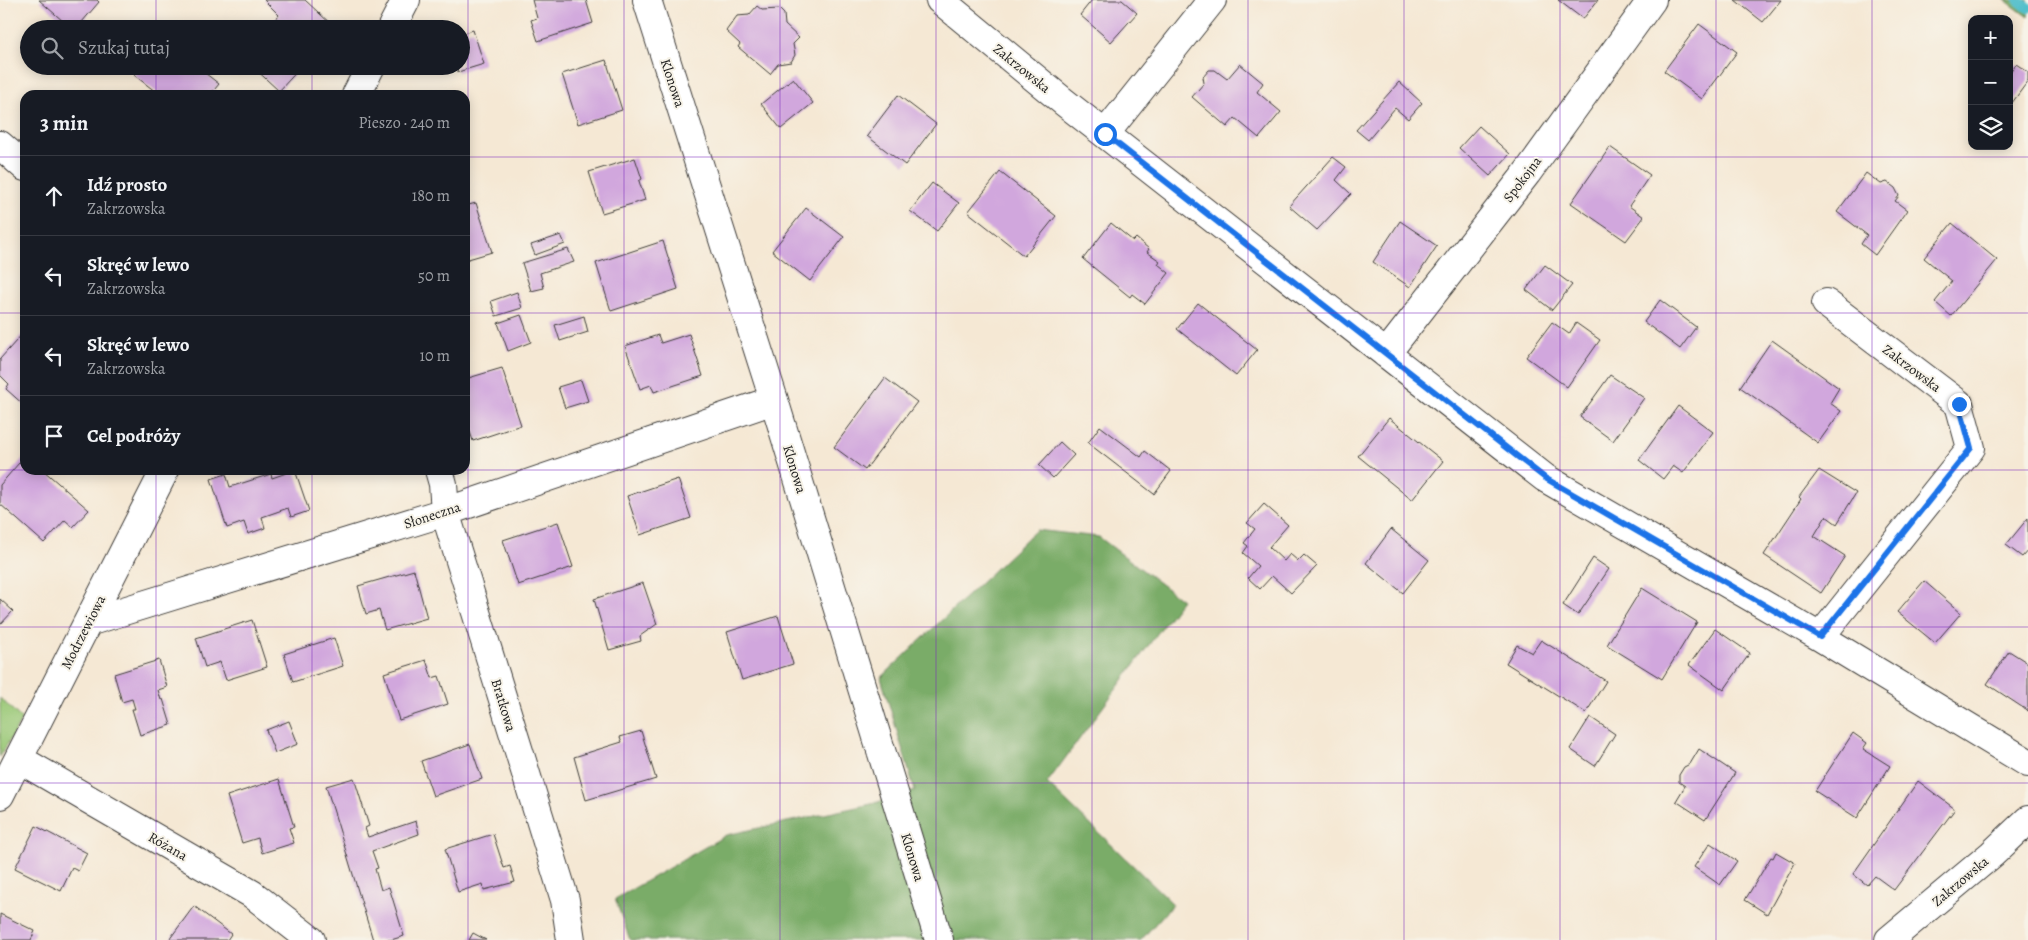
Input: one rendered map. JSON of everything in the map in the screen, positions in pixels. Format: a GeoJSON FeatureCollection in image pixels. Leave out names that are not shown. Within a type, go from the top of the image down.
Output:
{"type":"FeatureCollection","features":[{"type":"Feature","properties":{"kind":"street"},"geometry":{"type":"LineString","coordinates":[[396,20],[406,0]]}},
{"type":"Feature","properties":{"kind":"street","name":"Klonowa"},"geometry":{"type":"LineString","coordinates":[[647,0],[774,400],[939,940]]}},
{"type":"Feature","properties":{"kind":"street","name":"Zakrzowska"},"geometry":{"type":"LineString","coordinates":[[940,0],[1105,134],[1545,478],[1820,637],[2028,763]]}},
{"type":"Feature","properties":{"kind":"street"},"geometry":{"type":"LineString","coordinates":[[1105,134],[1212,0]]}},
{"type":"Feature","properties":{"kind":"street","name":"Spokojna"},"geometry":{"type":"LineString","coordinates":[[1386,354],[1527,173],[1652,0]]}},
{"type":"Feature","properties":{"kind":"street"},"geometry":{"type":"LineString","coordinates":[[359,90],[366,75]]}},
{"type":"Feature","properties":{"kind":"street"},"geometry":{"type":"LineString","coordinates":[[0,145],[20,163]]}},
{"type":"Feature","properties":{"kind":"street","name":"Zakrzowska"},"geometry":{"type":"LineString","coordinates":[[1820,637],[1971,448],[1959,404],[1826,303]]}},
{"type":"Feature","properties":{"kind":"street","name":"Słoneczna"},"geometry":{"type":"LineString","coordinates":[[88,622],[445,512],[774,400]]}},
{"type":"Feature","properties":{"kind":"street","name":"Modrzewiowa"},"geometry":{"type":"LineString","coordinates":[[0,794],[162,475]]}},
{"type":"Feature","properties":{"kind":"street","name":"Bratkowa"},"geometry":{"type":"LineString","coordinates":[[440,475],[445,512],[565,900],[571,940]]}},
{"type":"Feature","properties":{"kind":"street","name":"Różana"},"geometry":{"type":"LineString","coordinates":[[19,759],[252,894],[311,940]]}},
{"type":"Feature","properties":{"kind":"street","name":"Zakrzowska"},"geometry":{"type":"LineString","coordinates":[[1890,940],[1992,854],[2028,820]]}},
{"type":"Feature","properties":{"kind":"green space"},"geometry":{"type":"Polygon","coordinates":[[[2005,0],[2028,0],[2028,17],[2005,0]]]}},
{"type":"Feature","properties":{"kind":"green space"},"geometry":{"type":"Polygon","coordinates":[[[1036,530],[1099,537],[1182,600],[1047,783],[1173,904],[1141,940],[630,940],[615,899],[726,835],[871,804],[915,791],[881,678],[1036,530]]]}},
{"type":"Feature","properties":{"kind":"green space"},"geometry":{"type":"Polygon","coordinates":[[[0,698],[22,719],[0,757],[0,698]]]}},
{"type":"Feature","properties":{"kind":"building"},"geometry":{"type":"Polygon","coordinates":[[[39,0],[97,0],[99,2],[84,20],[62,20],[39,0]]]}},
{"type":"Feature","properties":{"kind":"building"},"geometry":{"type":"Polygon","coordinates":[[[264,0],[305,0],[327,20],[275,20],[279,15],[264,0]]]}},
{"type":"Feature","properties":{"kind":"building"},"geometry":{"type":"Polygon","coordinates":[[[532,0],[586,0],[593,23],[538,41],[531,20],[537,18],[532,0]]]}},
{"type":"Feature","properties":{"kind":"building"},"geometry":{"type":"Polygon","coordinates":[[[1092,0],[1122,0],[1137,13],[1111,42],[1080,15],[1092,0]]]}},
{"type":"Feature","properties":{"kind":"building"},"geometry":{"type":"Polygon","coordinates":[[[1558,0],[1598,0],[1583,19],[1558,0]]]}},
{"type":"Feature","properties":{"kind":"building"},"geometry":{"type":"Polygon","coordinates":[[[1735,0],[1781,0],[1763,22],[1735,0]]]}},
{"type":"Feature","properties":{"kind":"building"},"geometry":{"type":"Polygon","coordinates":[[[757,6],[762,10],[779,9],[784,14],[785,25],[799,38],[793,44],[795,55],[791,62],[778,64],[770,74],[738,47],[740,44],[726,31],[737,16],[749,15],[757,6]]]}},
{"type":"Feature","properties":{"kind":"building"},"geometry":{"type":"Polygon","coordinates":[[[1699,24],[1737,52],[1702,99],[1664,71],[1699,24]]]}},
{"type":"Feature","properties":{"kind":"building"},"geometry":{"type":"Polygon","coordinates":[[[473,30],[484,64],[470,68],[470,31],[473,30]]]}},
{"type":"Feature","properties":{"kind":"building"},"geometry":{"type":"Polygon","coordinates":[[[606,60],[622,110],[578,124],[562,74],[606,60]]]}},
{"type":"Feature","properties":{"kind":"building"},"geometry":{"type":"Polygon","coordinates":[[[1240,64],[1263,83],[1257,92],[1281,112],[1259,138],[1235,118],[1227,127],[1192,97],[1204,83],[1203,77],[1209,70],[1215,70],[1227,79],[1240,64]]]}},
{"type":"Feature","properties":{"kind":"building"},"geometry":{"type":"Polygon","coordinates":[[[2016,64],[2028,72],[2028,81],[2013,102],[2013,68],[2016,64]]]}},
{"type":"Feature","properties":{"kind":"building"},"geometry":{"type":"Polygon","coordinates":[[[134,75],[208,75],[219,84],[214,90],[154,90],[134,75]]]}},
{"type":"Feature","properties":{"kind":"building"},"geometry":{"type":"Polygon","coordinates":[[[262,75],[294,75],[278,90],[262,75]]]}},
{"type":"Feature","properties":{"kind":"building"},"geometry":{"type":"Polygon","coordinates":[[[793,78],[813,103],[781,129],[761,104],[793,78]]]}},
{"type":"Feature","properties":{"kind":"building"},"geometry":{"type":"Polygon","coordinates":[[[1399,82],[1422,103],[1408,119],[1395,108],[1368,140],[1356,130],[1399,82]]]}},
{"type":"Feature","properties":{"kind":"building"},"geometry":{"type":"Polygon","coordinates":[[[898,95],[936,124],[905,165],[867,136],[898,95]]]}},
{"type":"Feature","properties":{"kind":"building"},"geometry":{"type":"Polygon","coordinates":[[[1479,126],[1510,154],[1490,176],[1459,148],[1479,126]]]}},
{"type":"Feature","properties":{"kind":"building"},"geometry":{"type":"Polygon","coordinates":[[[1610,147],[1650,175],[1629,206],[1644,217],[1626,241],[1571,203],[1610,147]]]}},
{"type":"Feature","properties":{"kind":"building"},"geometry":{"type":"Polygon","coordinates":[[[1333,157],[1346,167],[1336,180],[1351,194],[1317,230],[1289,206],[1333,157]]]}},
{"type":"Feature","properties":{"kind":"building"},"geometry":{"type":"Polygon","coordinates":[[[635,158],[642,179],[639,181],[645,200],[602,213],[589,172],[635,158]]]}},
{"type":"Feature","properties":{"kind":"building"},"geometry":{"type":"Polygon","coordinates":[[[1000,172],[1056,216],[1024,256],[968,212],[1000,172]]]}},
{"type":"Feature","properties":{"kind":"building"},"geometry":{"type":"Polygon","coordinates":[[[1866,173],[1881,184],[1887,182],[1895,188],[1899,196],[1895,201],[1907,210],[1875,255],[1861,244],[1867,235],[1837,212],[1866,173]]]}},
{"type":"Feature","properties":{"kind":"building"},"geometry":{"type":"Polygon","coordinates":[[[932,183],[959,203],[937,231],[910,211],[932,183]]]}},
{"type":"Feature","properties":{"kind":"building"},"geometry":{"type":"Polygon","coordinates":[[[476,203],[492,252],[470,259],[470,205],[476,203]]]}},
{"type":"Feature","properties":{"kind":"building"},"geometry":{"type":"Polygon","coordinates":[[[806,208],[844,237],[810,281],[772,251],[806,208]]]}},
{"type":"Feature","properties":{"kind":"building"},"geometry":{"type":"Polygon","coordinates":[[[1400,221],[1437,246],[1410,287],[1373,262],[1400,221]]]}},
{"type":"Feature","properties":{"kind":"building"},"geometry":{"type":"Polygon","coordinates":[[[1111,223],[1133,241],[1136,238],[1149,249],[1147,252],[1160,261],[1158,264],[1169,273],[1145,304],[1132,294],[1130,297],[1083,259],[1111,223]]]}},
{"type":"Feature","properties":{"kind":"building"},"geometry":{"type":"Polygon","coordinates":[[[1952,223],[1997,260],[1951,316],[1935,302],[1952,281],[1924,258],[1952,223]]]}},
{"type":"Feature","properties":{"kind":"building"},"geometry":{"type":"Polygon","coordinates":[[[561,235],[565,244],[535,255],[531,245],[561,235]]]}},
{"type":"Feature","properties":{"kind":"building"},"geometry":{"type":"Polygon","coordinates":[[[663,241],[678,289],[611,311],[596,263],[663,241]]]}},
{"type":"Feature","properties":{"kind":"building"},"geometry":{"type":"Polygon","coordinates":[[[568,249],[574,262],[540,273],[544,288],[531,291],[522,263],[568,249]]]}},
{"type":"Feature","properties":{"kind":"building"},"geometry":{"type":"Polygon","coordinates":[[[1545,265],[1572,285],[1552,310],[1526,290],[1545,265]]]}},
{"type":"Feature","properties":{"kind":"building"},"geometry":{"type":"Polygon","coordinates":[[[517,292],[522,308],[496,316],[491,301],[517,292]]]}},
{"type":"Feature","properties":{"kind":"building"},"geometry":{"type":"Polygon","coordinates":[[[1660,300],[1696,327],[1680,349],[1644,322],[1660,300]]]}},
{"type":"Feature","properties":{"kind":"building"},"geometry":{"type":"Polygon","coordinates":[[[1198,303],[1257,350],[1236,376],[1177,329],[1198,303]]]}},
{"type":"Feature","properties":{"kind":"building"},"geometry":{"type":"Polygon","coordinates":[[[521,315],[531,342],[508,351],[498,323],[521,315]]]}},
{"type":"Feature","properties":{"kind":"building"},"geometry":{"type":"Polygon","coordinates":[[[584,316],[588,332],[560,341],[555,325],[584,316]]]}},
{"type":"Feature","properties":{"kind":"building"},"geometry":{"type":"Polygon","coordinates":[[[1552,322],[1569,334],[1576,323],[1600,340],[1567,387],[1526,357],[1552,322]]]}},
{"type":"Feature","properties":{"kind":"building"},"geometry":{"type":"Polygon","coordinates":[[[689,334],[703,376],[654,392],[651,385],[640,389],[625,346],[658,335],[661,343],[689,334]]]}},
{"type":"Feature","properties":{"kind":"building"},"geometry":{"type":"Polygon","coordinates":[[[20,337],[20,402],[6,389],[9,384],[0,375],[0,359],[20,337]]]}},
{"type":"Feature","properties":{"kind":"building"},"geometry":{"type":"Polygon","coordinates":[[[1772,340],[1839,388],[1830,403],[1841,411],[1818,443],[1740,387],[1772,340]]]}},
{"type":"Feature","properties":{"kind":"building"},"geometry":{"type":"Polygon","coordinates":[[[502,368],[521,425],[473,441],[470,432],[470,378],[502,368]]]}},
{"type":"Feature","properties":{"kind":"building"},"geometry":{"type":"Polygon","coordinates":[[[1610,375],[1644,398],[1613,441],[1580,417],[1610,375]]]}},
{"type":"Feature","properties":{"kind":"building"},"geometry":{"type":"Polygon","coordinates":[[[885,378],[917,402],[865,470],[834,447],[885,378]]]}},
{"type":"Feature","properties":{"kind":"building"},"geometry":{"type":"Polygon","coordinates":[[[581,380],[588,401],[565,408],[558,387],[581,380]]]}},
{"type":"Feature","properties":{"kind":"building"},"geometry":{"type":"Polygon","coordinates":[[[1678,406],[1713,432],[1683,473],[1673,466],[1663,479],[1639,460],[1678,406]]]}},
{"type":"Feature","properties":{"kind":"building"},"geometry":{"type":"Polygon","coordinates":[[[1389,418],[1443,461],[1412,500],[1358,456],[1389,418]]]}},
{"type":"Feature","properties":{"kind":"building"},"geometry":{"type":"Polygon","coordinates":[[[1100,426],[1141,457],[1145,451],[1171,471],[1154,494],[1088,443],[1100,426]]]}},
{"type":"Feature","properties":{"kind":"building"},"geometry":{"type":"Polygon","coordinates":[[[1060,442],[1074,455],[1053,478],[1039,465],[1060,442]]]}},
{"type":"Feature","properties":{"kind":"building"},"geometry":{"type":"Polygon","coordinates":[[[20,462],[20,475],[49,475],[89,510],[73,527],[65,520],[44,543],[0,504],[0,485],[20,462]]]}},
{"type":"Feature","properties":{"kind":"building"},"geometry":{"type":"Polygon","coordinates":[[[1819,470],[1856,493],[1837,524],[1826,516],[1814,536],[1845,556],[1821,593],[1764,555],[1801,499],[1799,497],[1819,470]]]}},
{"type":"Feature","properties":{"kind":"building"},"geometry":{"type":"Polygon","coordinates":[[[226,475],[230,487],[268,475],[271,475],[272,478],[281,475],[297,475],[309,511],[291,517],[288,508],[262,517],[265,528],[248,534],[244,522],[227,528],[211,479],[226,475]]]}},
{"type":"Feature","properties":{"kind":"building"},"geometry":{"type":"Polygon","coordinates":[[[678,479],[691,518],[640,535],[627,496],[678,479]]]}},
{"type":"Feature","properties":{"kind":"building"},"geometry":{"type":"Polygon","coordinates":[[[1264,504],[1288,525],[1269,547],[1284,561],[1290,554],[1298,561],[1304,555],[1317,566],[1291,593],[1272,576],[1260,589],[1248,578],[1258,566],[1243,553],[1248,546],[1244,543],[1255,529],[1247,523],[1264,504]]]}},
{"type":"Feature","properties":{"kind":"building"},"geometry":{"type":"Polygon","coordinates":[[[2028,518],[2028,550],[2022,557],[2006,545],[2028,518]]]}},
{"type":"Feature","properties":{"kind":"building"},"geometry":{"type":"Polygon","coordinates":[[[558,522],[573,567],[518,585],[503,540],[558,522]]]}},
{"type":"Feature","properties":{"kind":"building"},"geometry":{"type":"Polygon","coordinates":[[[1391,529],[1429,560],[1403,593],[1366,563],[1391,529]]]}},
{"type":"Feature","properties":{"kind":"building"},"geometry":{"type":"Polygon","coordinates":[[[1593,558],[1609,569],[1578,615],[1563,605],[1593,558]]]}},
{"type":"Feature","properties":{"kind":"building"},"geometry":{"type":"Polygon","coordinates":[[[414,570],[427,618],[385,630],[379,610],[366,614],[358,586],[414,570]]]}},
{"type":"Feature","properties":{"kind":"building"},"geometry":{"type":"Polygon","coordinates":[[[1924,581],[1961,613],[1935,643],[1897,612],[1924,581]]]}},
{"type":"Feature","properties":{"kind":"building"},"geometry":{"type":"Polygon","coordinates":[[[643,583],[657,624],[640,636],[641,641],[609,650],[594,599],[643,583]]]}},
{"type":"Feature","properties":{"kind":"building"},"geometry":{"type":"Polygon","coordinates":[[[1642,588],[1697,622],[1662,679],[1607,645],[1642,588]]]}},
{"type":"Feature","properties":{"kind":"building"},"geometry":{"type":"Polygon","coordinates":[[[0,599],[13,611],[0,625],[0,599]]]}},
{"type":"Feature","properties":{"kind":"building"},"geometry":{"type":"Polygon","coordinates":[[[778,616],[793,664],[742,680],[727,632],[778,616]]]}},
{"type":"Feature","properties":{"kind":"building"},"geometry":{"type":"Polygon","coordinates":[[[252,620],[267,667],[226,680],[220,662],[205,667],[196,638],[252,620]]]}},
{"type":"Feature","properties":{"kind":"building"},"geometry":{"type":"Polygon","coordinates":[[[1715,629],[1750,653],[1724,690],[1689,665],[1715,629]]]}},
{"type":"Feature","properties":{"kind":"building"},"geometry":{"type":"Polygon","coordinates":[[[334,638],[343,666],[293,682],[284,654],[334,638]]]}},
{"type":"Feature","properties":{"kind":"building"},"geometry":{"type":"Polygon","coordinates":[[[1541,640],[1606,681],[1586,713],[1506,663],[1517,645],[1532,653],[1541,640]]]}},
{"type":"Feature","properties":{"kind":"building"},"geometry":{"type":"Polygon","coordinates":[[[2009,651],[2028,663],[2028,711],[1987,684],[2009,651]]]}},
{"type":"Feature","properties":{"kind":"building"},"geometry":{"type":"Polygon","coordinates":[[[159,660],[167,687],[158,690],[161,700],[163,699],[171,725],[140,735],[132,709],[135,709],[132,699],[122,702],[114,674],[159,660]]]}},
{"type":"Feature","properties":{"kind":"building"},"geometry":{"type":"Polygon","coordinates":[[[426,660],[432,678],[439,676],[448,704],[399,720],[384,673],[426,660]]]}},
{"type":"Feature","properties":{"kind":"building"},"geometry":{"type":"Polygon","coordinates":[[[1590,717],[1615,734],[1595,766],[1570,749],[1590,717]]]}},
{"type":"Feature","properties":{"kind":"building"},"geometry":{"type":"Polygon","coordinates":[[[289,721],[298,744],[275,753],[266,730],[289,721]]]}},
{"type":"Feature","properties":{"kind":"building"},"geometry":{"type":"Polygon","coordinates":[[[641,731],[656,779],[586,800],[574,757],[622,742],[620,737],[641,731]]]}},
{"type":"Feature","properties":{"kind":"building"},"geometry":{"type":"Polygon","coordinates":[[[1853,733],[1867,743],[1863,749],[1890,766],[1857,818],[1815,791],[1853,733]]]}},
{"type":"Feature","properties":{"kind":"building"},"geometry":{"type":"Polygon","coordinates":[[[470,744],[482,779],[433,796],[421,761],[470,744]]]}},
{"type":"Feature","properties":{"kind":"building"},"geometry":{"type":"Polygon","coordinates":[[[1699,749],[1735,773],[1705,820],[1676,801],[1685,786],[1679,782],[1679,775],[1684,767],[1690,764],[1699,749]]]}},
{"type":"Feature","properties":{"kind":"building"},"geometry":{"type":"Polygon","coordinates":[[[354,778],[369,826],[365,828],[368,837],[416,821],[419,834],[372,851],[378,868],[375,869],[381,890],[389,887],[404,936],[391,940],[373,940],[326,786],[354,778]]]}},
{"type":"Feature","properties":{"kind":"building"},"geometry":{"type":"Polygon","coordinates":[[[279,779],[294,827],[289,828],[294,843],[262,853],[258,838],[242,843],[227,796],[279,779]]]}},
{"type":"Feature","properties":{"kind":"building"},"geometry":{"type":"Polygon","coordinates":[[[1918,781],[1955,809],[1894,890],[1875,876],[1867,885],[1853,874],[1918,781]]]}},
{"type":"Feature","properties":{"kind":"building"},"geometry":{"type":"Polygon","coordinates":[[[36,826],[87,853],[78,871],[72,868],[61,891],[15,868],[36,826]]]}},
{"type":"Feature","properties":{"kind":"building"},"geometry":{"type":"Polygon","coordinates":[[[493,834],[504,868],[510,866],[515,882],[484,890],[483,884],[458,892],[445,849],[493,834]]]}},
{"type":"Feature","properties":{"kind":"building"},"geometry":{"type":"Polygon","coordinates":[[[1710,843],[1737,861],[1720,885],[1694,867],[1710,843]]]}},
{"type":"Feature","properties":{"kind":"building"},"geometry":{"type":"Polygon","coordinates":[[[1776,852],[1795,863],[1767,914],[1745,900],[1776,852]]]}},
{"type":"Feature","properties":{"kind":"building"},"geometry":{"type":"Polygon","coordinates":[[[194,906],[231,934],[227,940],[169,940],[194,906]]]}},
{"type":"Feature","properties":{"kind":"building"},"geometry":{"type":"Polygon","coordinates":[[[0,914],[35,931],[31,940],[0,940],[0,914]]]}},
{"type":"Feature","properties":{"kind":"building"},"geometry":{"type":"Polygon","coordinates":[[[473,933],[486,940],[469,940],[473,933]]]}},
{"type":"Feature","properties":{"kind":"waterway"},"geometry":{"type":"LineString","coordinates":[[2018,0],[2028,8]]}},
{"type":"Feature","properties":{"kind":"route"},"geometry":{"type":"LineString","coordinates":[[1105,134],[1545,478],[1820,637],[1971,448],[1959,404]]}}]}
